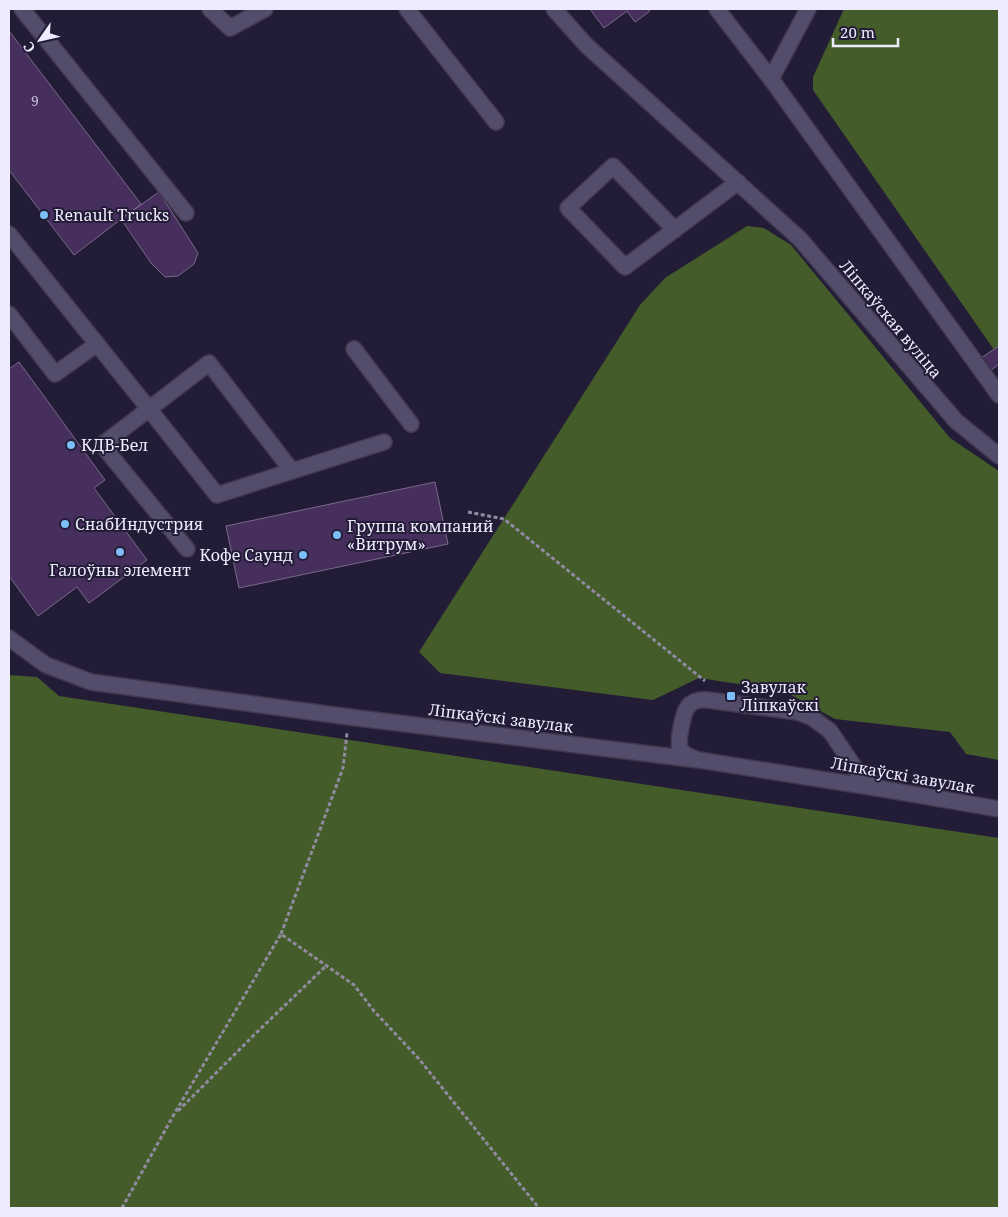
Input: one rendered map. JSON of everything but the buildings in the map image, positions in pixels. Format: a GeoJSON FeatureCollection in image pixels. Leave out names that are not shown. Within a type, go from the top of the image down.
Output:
{"type":"FeatureCollection","features":[{"type":"Feature","properties":{"kind":"street"},"geometry":{"type":"LineString","coordinates":[[22,9],[186,213]]}},
{"type":"Feature","properties":{"kind":"street"},"geometry":{"type":"LineString","coordinates":[[210,9],[230,28],[265,9]]}},
{"type":"Feature","properties":{"kind":"street"},"geometry":{"type":"LineString","coordinates":[[407,9],[496,122]]}},
{"type":"Feature","properties":{"kind":"street","name":"Ліпкаўская вуліца"},"geometry":{"type":"LineString","coordinates":[[554,9],[586,45],[800,239],[956,421],[999,456]]}},
{"type":"Feature","properties":{"kind":"street"},"geometry":{"type":"LineString","coordinates":[[717,9],[771,79],[999,395]]}},
{"type":"Feature","properties":{"kind":"street"},"geometry":{"type":"LineString","coordinates":[[771,79],[808,9]]}},
{"type":"Feature","properties":{"kind":"street"},"geometry":{"type":"LineString","coordinates":[[675,230],[612,166],[568,208],[625,267],[675,230],[738,182]]}},
{"type":"Feature","properties":{"kind":"street"},"geometry":{"type":"LineString","coordinates":[[9,234],[217,495],[384,442]]}},
{"type":"Feature","properties":{"kind":"street"},"geometry":{"type":"LineString","coordinates":[[9,314],[55,374],[97,344]]}},
{"type":"Feature","properties":{"kind":"street"},"geometry":{"type":"LineString","coordinates":[[354,349],[411,424]]}},
{"type":"Feature","properties":{"kind":"street"},"geometry":{"type":"LineString","coordinates":[[187,549],[102,445],[209,363],[292,471]]}},
{"type":"Feature","properties":{"kind":"street","name":"Ліпкаўскі завулак"},"geometry":{"type":"LineString","coordinates":[[9,638],[46,666],[91,682],[349,717],[699,760],[999,809]]}},
{"type":"Feature","properties":{"kind":"street"},"geometry":{"type":"LineString","coordinates":[[699,760],[688,756],[680,748],[679,740],[686,709],[699,700],[797,712],[817,720],[834,736],[857,772],[882,789]]}},
{"type":"Feature","properties":{"kind":"path"},"geometry":{"type":"LineString","coordinates":[[468,512],[504,518],[706,682]]}},
{"type":"Feature","properties":{"kind":"path"},"geometry":{"type":"LineString","coordinates":[[122,1208],[281,934],[343,768],[349,717]]}},
{"type":"Feature","properties":{"kind":"path"},"geometry":{"type":"LineString","coordinates":[[281,934],[354,985],[374,1011],[419,1059],[539,1208]]}},
{"type":"Feature","properties":{"kind":"path"},"geometry":{"type":"LineString","coordinates":[[174,1116],[327,965]]}},
{"type":"Feature","properties":{"kind":"green space"},"geometry":{"type":"Polygon","coordinates":[[[844,9],[999,9],[999,357],[813,90],[813,77],[844,9]]]}},
{"type":"Feature","properties":{"kind":"green space"},"geometry":{"type":"Polygon","coordinates":[[[747,226],[764,228],[791,245],[950,438],[999,471],[999,760],[966,754],[950,732],[835,719],[784,691],[699,678],[653,700],[440,673],[419,652],[640,305],[665,278],[747,226]]]}},
{"type":"Feature","properties":{"kind":"green space"},"geometry":{"type":"Polygon","coordinates":[[[9,675],[37,677],[59,696],[999,838],[999,1208],[9,1208],[9,675]]]}},
{"type":"Feature","properties":{"kind":"place","name":"Renault Trucks"},"geometry":{"type":"Point","coordinates":[44,215]}},
{"type":"Feature","properties":{"kind":"place","name":"КДВ-Бел"},"geometry":{"type":"Point","coordinates":[71,445]}},
{"type":"Feature","properties":{"kind":"place","name":"СнабИндустрия"},"geometry":{"type":"Point","coordinates":[65,524]}},
{"type":"Feature","properties":{"kind":"place","name":"Группа компаний «Витрум»"},"geometry":{"type":"Point","coordinates":[337,535]}},
{"type":"Feature","properties":{"kind":"place","name":"Галоўны элемент"},"geometry":{"type":"Point","coordinates":[120,552]}},
{"type":"Feature","properties":{"kind":"place","name":"Кофе Саунд"},"geometry":{"type":"Point","coordinates":[303,555]}},
{"type":"Feature","properties":{"kind":"place","name":"Завулак Ліпкаўскі"},"geometry":{"type":"Point","coordinates":[731,696]}}]}
